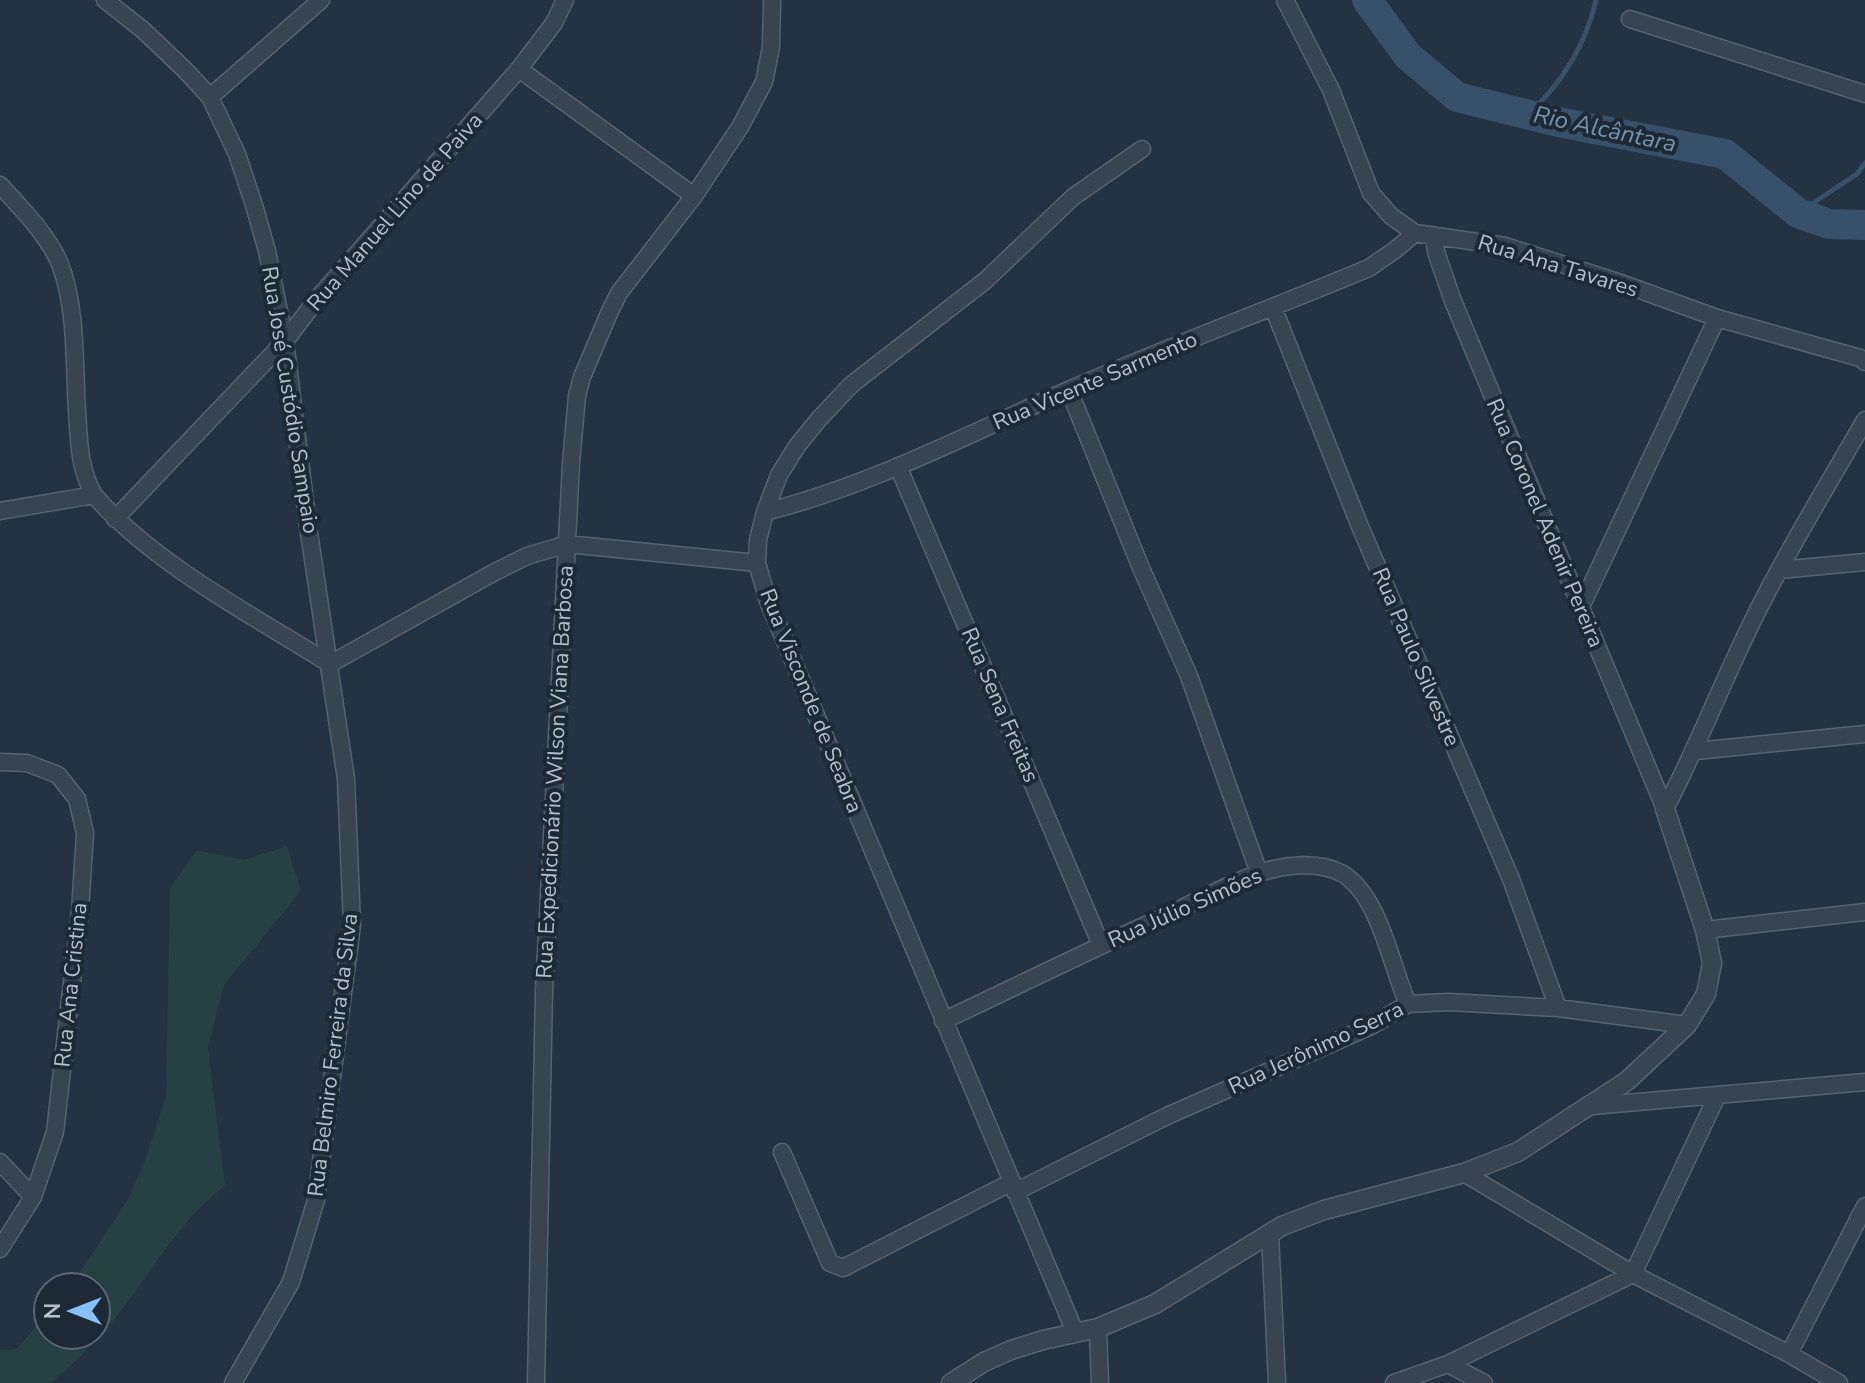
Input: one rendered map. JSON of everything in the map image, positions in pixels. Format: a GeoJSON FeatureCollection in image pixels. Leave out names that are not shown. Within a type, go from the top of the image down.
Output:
{"type":"FeatureCollection","features":[{"type":"Feature","properties":{"kind":"street","name":"Rua José Custódio Sampaio"},"geometry":{"type":"LineString","coordinates":[[105,0],[143,30],[210,97],[237,154],[267,251],[285,341],[308,526],[330,664]]}},
{"type":"Feature","properties":{"kind":"street"},"geometry":{"type":"LineString","coordinates":[[210,97],[321,0]]}},
{"type":"Feature","properties":{"kind":"street","name":"Rua Manuel Lino de Paiva"},"geometry":{"type":"LineString","coordinates":[[115,519],[285,341],[318,298],[519,69],[554,23],[565,0]]}},
{"type":"Feature","properties":{"kind":"street","name":"Rua Expedicionário Wilson Viana Barbosa"},"geometry":{"type":"LineString","coordinates":[[536,1383],[544,992],[572,450],[582,377],[619,293],[694,196],[740,127],[764,82],[771,47],[772,0]]}},
{"type":"Feature","properties":{"kind":"street"},"geometry":{"type":"LineString","coordinates":[[1285,0],[1331,90],[1371,193],[1391,216],[1415,233]]}},
{"type":"Feature","properties":{"kind":"street"},"geometry":{"type":"LineString","coordinates":[[1630,19],[1865,94]]}},
{"type":"Feature","properties":{"kind":"street"},"geometry":{"type":"LineString","coordinates":[[519,69],[694,196]]}},
{"type":"Feature","properties":{"kind":"street","name":"Rua Visconde de Seabra"},"geometry":{"type":"LineString","coordinates":[[1075,1332],[768,601],[757,563],[758,540],[779,475],[797,446],[851,385],[986,280],[1073,197],[1142,149]]}},
{"type":"Feature","properties":{"kind":"street"},"geometry":{"type":"LineString","coordinates":[[0,185],[46,241],[59,262],[66,284],[81,465],[94,495],[115,519],[150,548],[330,664],[493,573],[527,556],[567,544],[757,563]]}},
{"type":"Feature","properties":{"kind":"street","name":"Rua Ana Tavares"},"geometry":{"type":"LineString","coordinates":[[1415,233],[1505,246],[1717,318],[1860,358],[1865,362]]}},
{"type":"Feature","properties":{"kind":"street","name":"Rua Vicente Sarmento"},"geometry":{"type":"LineString","coordinates":[[765,512],[804,502],[898,466],[1069,390],[1369,268],[1415,233]]}},
{"type":"Feature","properties":{"kind":"street","name":"Rua Coronel Adenir Pereira"},"geometry":{"type":"LineString","coordinates":[[1433,235],[1453,301],[1665,809]]}},
{"type":"Feature","properties":{"kind":"street","name":"Rua Paulo Silvestre"},"geometry":{"type":"LineString","coordinates":[[1273,307],[1359,524],[1511,879],[1558,1008]]}},
{"type":"Feature","properties":{"kind":"street"},"geometry":{"type":"LineString","coordinates":[[1580,609],[1717,318]]}},
{"type":"Feature","properties":{"kind":"street"},"geometry":{"type":"LineString","coordinates":[[1069,390],[1136,556],[1189,676],[1259,873]]}},
{"type":"Feature","properties":{"kind":"street"},"geometry":{"type":"LineString","coordinates":[[951,1383],[984,1362],[1011,1350],[1098,1328],[1155,1304],[1270,1233],[1324,1210],[1464,1173],[1518,1152],[1627,1081],[1687,1025],[1706,994],[1712,963],[1705,930],[1665,809],[1696,751],[1728,672],[1779,570],[1865,420]]}},
{"type":"Feature","properties":{"kind":"street","name":"Rua Sena Freitas"},"geometry":{"type":"LineString","coordinates":[[898,466],[1101,945]]}},
{"type":"Feature","properties":{"kind":"street"},"geometry":{"type":"LineString","coordinates":[[0,511],[94,495]]}},
{"type":"Feature","properties":{"kind":"street"},"geometry":{"type":"LineString","coordinates":[[1779,570],[1865,562]]}},
{"type":"Feature","properties":{"kind":"street","name":"Rua Belmiro Ferreira da Silva"},"geometry":{"type":"LineString","coordinates":[[233,1383],[291,1282],[316,1200],[337,1051],[352,925],[346,779],[330,664]]}},
{"type":"Feature","properties":{"kind":"street"},"geometry":{"type":"LineString","coordinates":[[1696,751],[1865,734]]}},
{"type":"Feature","properties":{"kind":"street","name":"Rua Ana Cristina"},"geometry":{"type":"LineString","coordinates":[[0,762],[27,763],[58,775],[77,799],[85,833],[55,1132],[33,1197],[0,1249]]}},
{"type":"Feature","properties":{"kind":"street","name":"Rua Júlio Simões"},"geometry":{"type":"LineString","coordinates":[[943,1021],[1259,873],[1287,866],[1313,865],[1343,875],[1364,896],[1379,924],[1408,1004]]}},
{"type":"Feature","properties":{"kind":"street"},"geometry":{"type":"LineString","coordinates":[[1705,930],[1865,912]]}},
{"type":"Feature","properties":{"kind":"street","name":"Rua Jerônimo Serra"},"geometry":{"type":"LineString","coordinates":[[782,1152],[830,1263],[843,1268],[1167,1116],[1371,1026],[1408,1004],[1448,1002],[1558,1008],[1687,1025]]}},
{"type":"Feature","properties":{"kind":"street"},"geometry":{"type":"LineString","coordinates":[[1592,1106],[1865,1082]]}},
{"type":"Feature","properties":{"kind":"street"},"geometry":{"type":"LineString","coordinates":[[1394,1383],[1448,1364],[1633,1274],[1717,1096]]}},
{"type":"Feature","properties":{"kind":"street"},"geometry":{"type":"LineString","coordinates":[[0,1162],[33,1197]]}},
{"type":"Feature","properties":{"kind":"street"},"geometry":{"type":"LineString","coordinates":[[1464,1173],[1633,1274],[1839,1383]]}},
{"type":"Feature","properties":{"kind":"street"},"geometry":{"type":"LineString","coordinates":[[1789,1354],[1865,1206]]}},
{"type":"Feature","properties":{"kind":"street"},"geometry":{"type":"LineString","coordinates":[[1270,1233],[1277,1383]]}},
{"type":"Feature","properties":{"kind":"street"},"geometry":{"type":"LineString","coordinates":[[1098,1328],[1100,1383]]}},
{"type":"Feature","properties":{"kind":"street"},"geometry":{"type":"LineString","coordinates":[[1448,1364],[1484,1383]]}},
{"type":"Feature","properties":{"kind":"green space"},"geometry":{"type":"Polygon","coordinates":[[[287,846],[301,891],[224,985],[208,1048],[225,1186],[183,1227],[112,1322],[112,1271],[81,1271],[128,1199],[145,1160],[166,1096],[170,887],[197,850],[243,860],[287,846]]]}},
{"type":"Feature","properties":{"kind":"green space"},"geometry":{"type":"Polygon","coordinates":[[[32,1331],[32,1351],[86,1351],[51,1383],[0,1383],[0,1350],[17,1349],[32,1331]]]}},
{"type":"Feature","properties":{"kind":"waterway","name":"Rio Alcântara"},"geometry":{"type":"LineString","coordinates":[[1367,0],[1408,56],[1457,97],[1558,122],[1725,154],[1798,213],[1829,224],[1865,225]]}},
{"type":"Feature","properties":{"kind":"waterway"},"geometry":{"type":"LineString","coordinates":[[1528,114],[1552,90],[1571,62],[1586,32],[1596,0]]}},
{"type":"Feature","properties":{"kind":"waterway"},"geometry":{"type":"LineString","coordinates":[[1798,213],[1857,174],[1865,163]]}}]}
